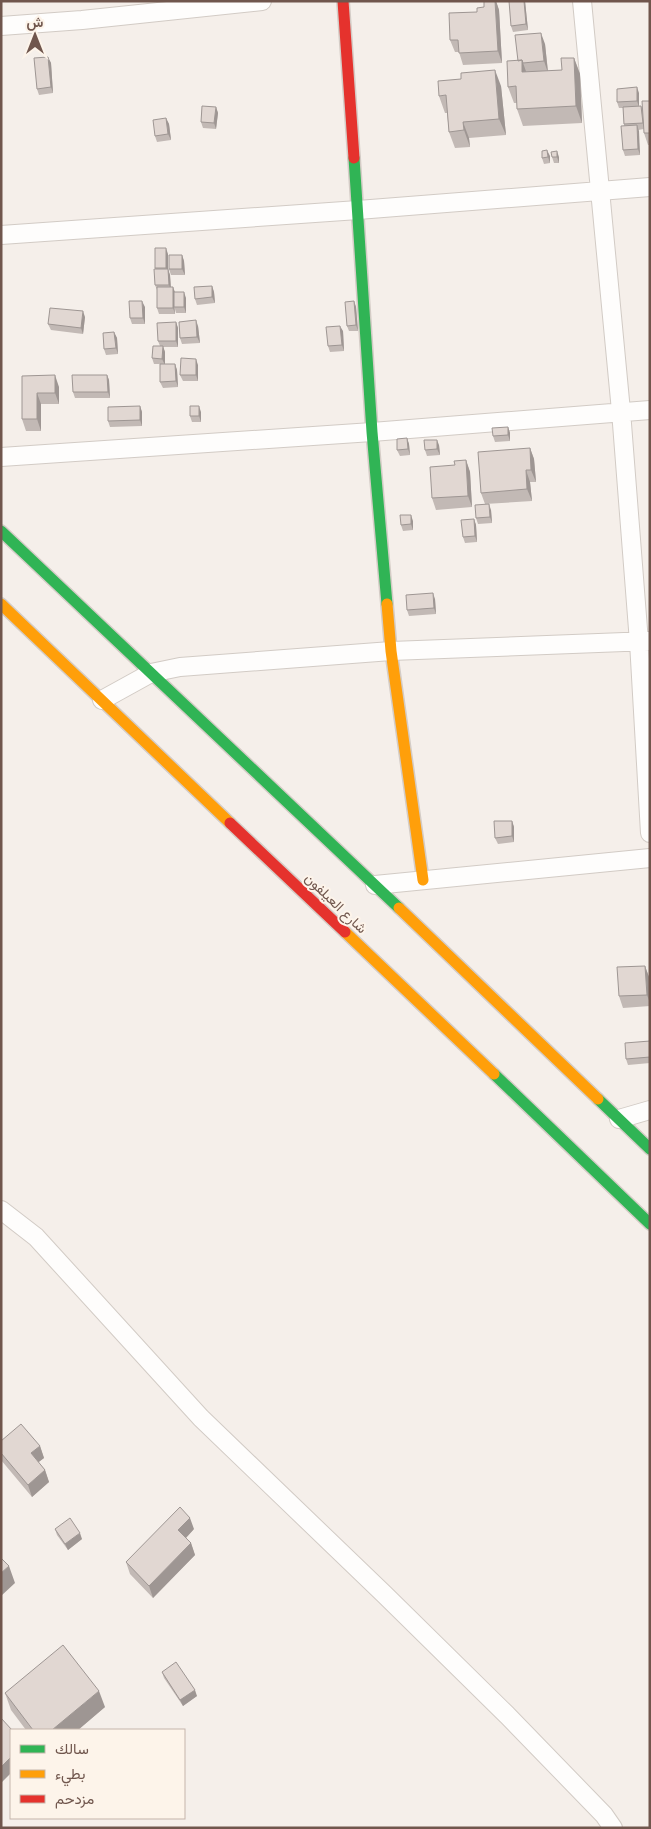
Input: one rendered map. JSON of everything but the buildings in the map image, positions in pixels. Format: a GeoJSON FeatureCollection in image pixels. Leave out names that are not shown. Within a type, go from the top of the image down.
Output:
{"type":"FeatureCollection","features":[{"type":"Feature","properties":{"kind":"main road"},"geometry":{"type":"LineString","coordinates":[[343,1],[372,432],[391,651],[423,880]]}},
{"type":"Feature","properties":{"kind":"main road"},"geometry":{"type":"LineString","coordinates":[[1,531],[375,885],[650,1149]]}},
{"type":"Feature","properties":{"kind":"main road","name":"شارع العيلفون"},"geometry":{"type":"LineString","coordinates":[[1,604],[650,1224]]}},
{"type":"Feature","properties":{"kind":"street"},"geometry":{"type":"LineString","coordinates":[[1,26],[82,20],[198,4],[262,1]]}},
{"type":"Feature","properties":{"kind":"street"},"geometry":{"type":"LineString","coordinates":[[582,1],[644,641],[650,833]]}},
{"type":"Feature","properties":{"kind":"street"},"geometry":{"type":"LineString","coordinates":[[1,235],[650,187]]}},
{"type":"Feature","properties":{"kind":"street"},"geometry":{"type":"LineString","coordinates":[[1,457],[372,432],[650,410]]}},
{"type":"Feature","properties":{"kind":"street"},"geometry":{"type":"LineString","coordinates":[[102,700],[151,673],[180,667],[391,651],[644,641]]}},
{"type":"Feature","properties":{"kind":"street"},"geometry":{"type":"LineString","coordinates":[[375,885],[650,858]]}},
{"type":"Feature","properties":{"kind":"street"},"geometry":{"type":"LineString","coordinates":[[619,1119],[650,1110]]}},
{"type":"Feature","properties":{"kind":"street"},"geometry":{"type":"LineString","coordinates":[[1,1210],[36,1237],[201,1418],[384,1594],[500,1709],[597,1809],[612,1828]]}},
{"type":"Feature","properties":{"kind":"traffic: fast"},"geometry":{"type":"LineString","coordinates":[[354,158],[372,432],[387,604]]}},
{"type":"Feature","properties":{"kind":"traffic: fast"},"geometry":{"type":"LineString","coordinates":[[1,531],[399,908]]}},
{"type":"Feature","properties":{"kind":"traffic: fast"},"geometry":{"type":"LineString","coordinates":[[494,1074],[650,1224]]}},
{"type":"Feature","properties":{"kind":"traffic: fast"},"geometry":{"type":"LineString","coordinates":[[598,1099],[650,1149]]}},
{"type":"Feature","properties":{"kind":"traffic: slow"},"geometry":{"type":"LineString","coordinates":[[1,604],[230,823]]}},
{"type":"Feature","properties":{"kind":"traffic: slow"},"geometry":{"type":"LineString","coordinates":[[387,604],[391,651],[423,880]]}},
{"type":"Feature","properties":{"kind":"traffic: slow"},"geometry":{"type":"LineString","coordinates":[[399,908],[598,1099]]}},
{"type":"Feature","properties":{"kind":"traffic: slow"},"geometry":{"type":"LineString","coordinates":[[345,932],[494,1074]]}},
{"type":"Feature","properties":{"kind":"traffic: jam"},"geometry":{"type":"LineString","coordinates":[[343,1],[354,158]]}},
{"type":"Feature","properties":{"kind":"traffic: jam"},"geometry":{"type":"LineString","coordinates":[[230,823],[345,932]]}}]}
